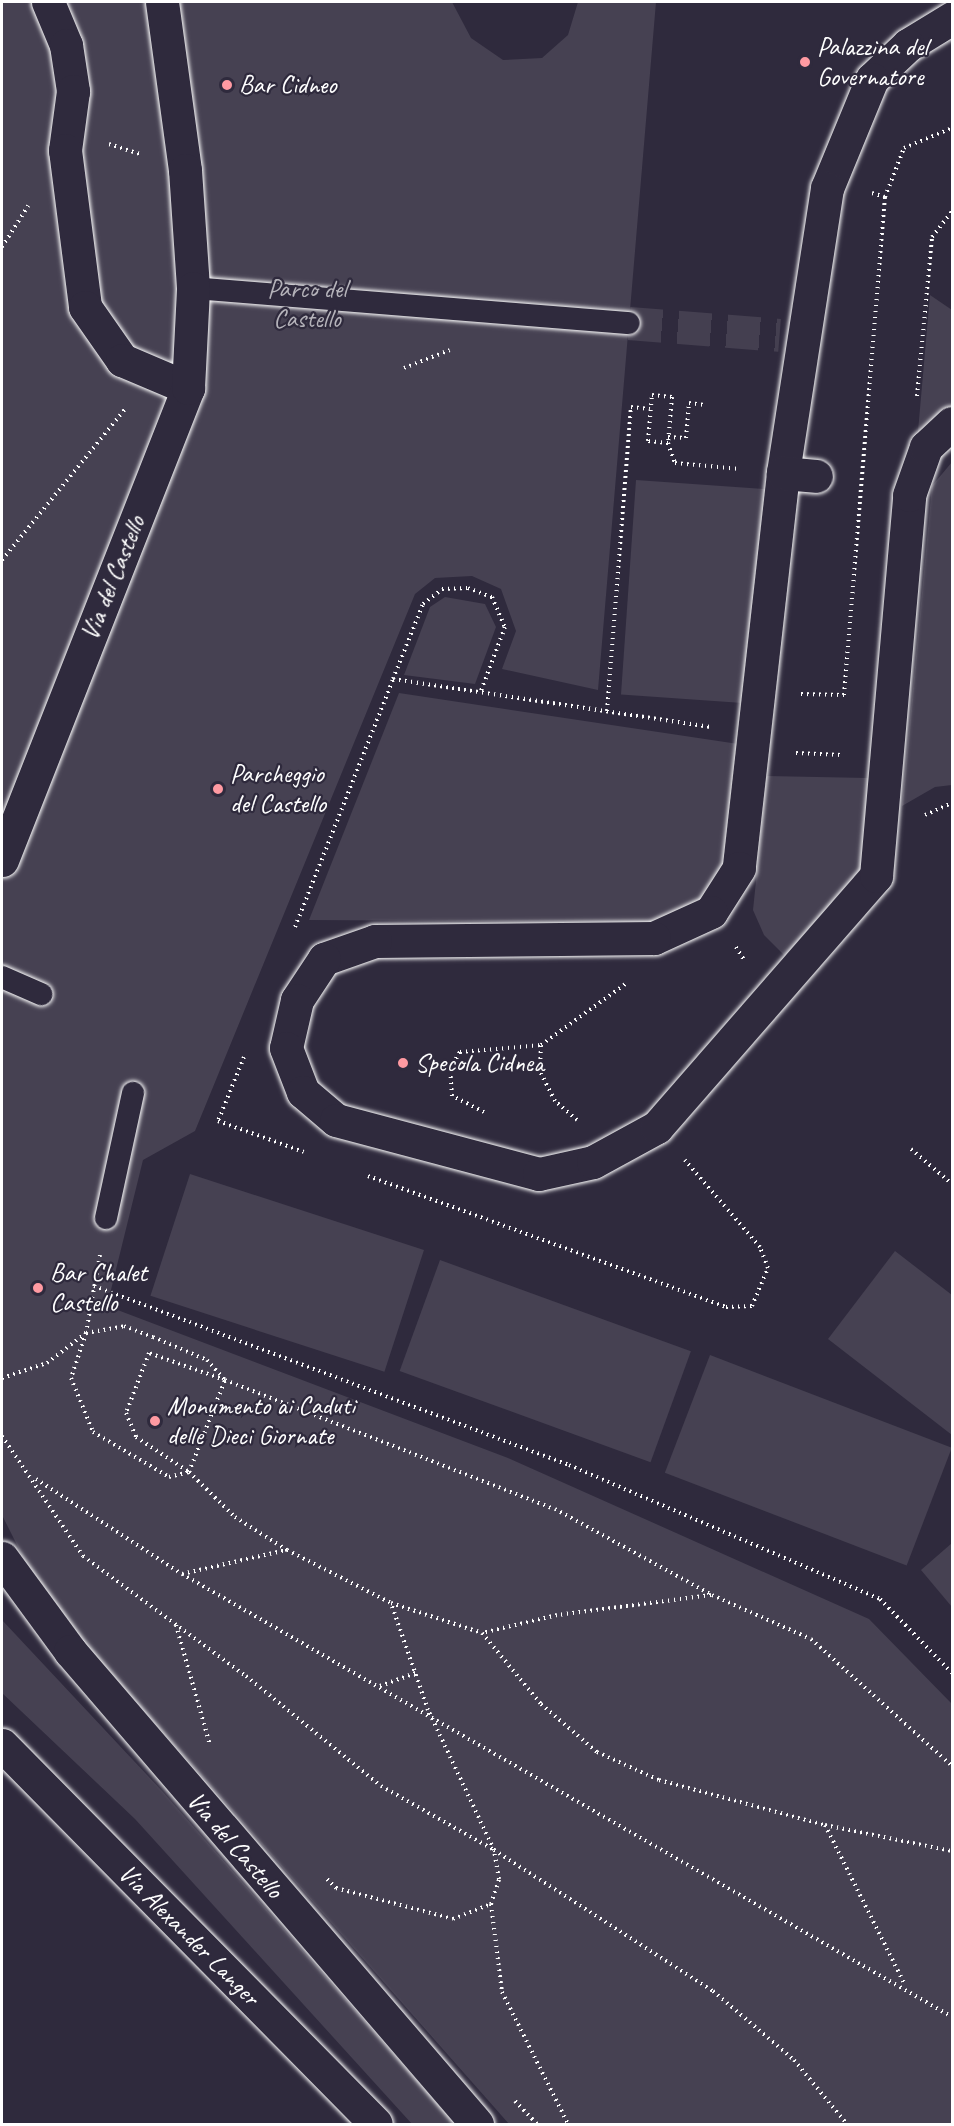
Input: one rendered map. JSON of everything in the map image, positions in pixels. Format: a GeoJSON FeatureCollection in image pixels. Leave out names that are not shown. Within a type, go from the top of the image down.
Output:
{"type":"FeatureCollection","features":[{"type":"Feature","properties":{"kind":"street"},"geometry":{"type":"LineString","coordinates":[[48,2],[66,45],[71,132],[65,150],[85,307],[122,360],[188,388]]}},
{"type":"Feature","properties":{"kind":"street","name":"Via del Castello"},"geometry":{"type":"LineString","coordinates":[[2,860],[188,388],[193,288],[185,170],[162,2]]}},
{"type":"Feature","properties":{"kind":"street"},"geometry":{"type":"LineString","coordinates":[[952,18],[908,45],[827,188],[790,336],[783,473],[758,734],[739,868],[711,912],[654,938],[375,941],[324,959],[297,1000],[286,1048],[303,1092],[336,1120],[539,1174],[593,1162],[657,1127],[876,876],[909,495],[926,447],[952,423]]}},
{"type":"Feature","properties":{"kind":"street"},"geometry":{"type":"LineString","coordinates":[[783,473],[816,476]]}},
{"type":"Feature","properties":{"kind":"street","name":"Via del Castello"},"geometry":{"type":"LineString","coordinates":[[2,1558],[101,1687],[477,2124]]}},
{"type":"Feature","properties":{"kind":"street","name":"Via Alexander Langer"},"geometry":{"type":"LineString","coordinates":[[2,1744],[376,2124]]}},
{"type":"Feature","properties":{"kind":"lane"},"geometry":{"type":"LineString","coordinates":[[193,288],[628,323]]}},
{"type":"Feature","properties":{"kind":"lane"},"geometry":{"type":"LineString","coordinates":[[2,977],[40,994]]}},
{"type":"Feature","properties":{"kind":"lane"},"geometry":{"type":"LineString","coordinates":[[106,1218],[133,1093]]}},
{"type":"Feature","properties":{"kind":"path"},"geometry":{"type":"LineString","coordinates":[[800,694],[844,695],[885,197],[904,148],[952,128]]}},
{"type":"Feature","properties":{"kind":"path"},"geometry":{"type":"LineString","coordinates":[[71,132],[185,170]]}},
{"type":"Feature","properties":{"kind":"path"},"geometry":{"type":"LineString","coordinates":[[872,194],[885,197]]}},
{"type":"Feature","properties":{"kind":"path"},"geometry":{"type":"LineString","coordinates":[[916,401],[932,237],[952,211]]}},
{"type":"Feature","properties":{"kind":"path"},"geometry":{"type":"LineString","coordinates":[[404,368],[450,350]]}},
{"type":"Feature","properties":{"kind":"path"},"geometry":{"type":"LineString","coordinates":[[2,560],[153,375]]}},
{"type":"Feature","properties":{"kind":"path"},"geometry":{"type":"LineString","coordinates":[[668,443],[648,441],[652,395],[672,397],[668,443],[675,463],[783,473]]}},
{"type":"Feature","properties":{"kind":"path"},"geometry":{"type":"LineString","coordinates":[[668,437],[686,438],[689,403],[705,405]]}},
{"type":"Feature","properties":{"kind":"path"},"geometry":{"type":"LineString","coordinates":[[607,711],[631,407],[650,409]]}},
{"type":"Feature","properties":{"kind":"path"},"geometry":{"type":"LineString","coordinates":[[293,933],[423,604],[442,589],[468,588],[492,597],[505,627],[481,691]]}},
{"type":"Feature","properties":{"kind":"path"},"geometry":{"type":"LineString","coordinates":[[393,679],[758,734]]}},
{"type":"Feature","properties":{"kind":"path"},"geometry":{"type":"LineString","coordinates":[[799,705],[801,682]]}},
{"type":"Feature","properties":{"kind":"path"},"geometry":{"type":"LineString","coordinates":[[796,741],[795,753],[885,758]]}},
{"type":"Feature","properties":{"kind":"path"},"geometry":{"type":"LineString","coordinates":[[491,1116],[452,1096],[450,1069],[460,1052],[541,1045],[637,976]]}},
{"type":"Feature","properties":{"kind":"path"},"geometry":{"type":"LineString","coordinates":[[249,1044],[218,1121],[318,1157]]}},
{"type":"Feature","properties":{"kind":"path"},"geometry":{"type":"LineString","coordinates":[[541,1045],[540,1071],[555,1101],[584,1126],[622,1146]]}},
{"type":"Feature","properties":{"kind":"path"},"geometry":{"type":"LineString","coordinates":[[362,1174],[726,1307],[752,1306],[768,1268],[760,1247],[657,1127]]}},
{"type":"Feature","properties":{"kind":"path"},"geometry":{"type":"LineString","coordinates":[[911,1149],[952,1184]]}},
{"type":"Feature","properties":{"kind":"path"},"geometry":{"type":"LineString","coordinates":[[106,1218],[86,1333],[70,1378],[93,1432],[169,1477],[189,1472]]}},
{"type":"Feature","properties":{"kind":"path"},"geometry":{"type":"LineString","coordinates":[[94,1286],[569,1465],[880,1599],[952,1673]]}},
{"type":"Feature","properties":{"kind":"path"},"geometry":{"type":"LineString","coordinates":[[2,1377],[47,1363],[86,1333],[124,1326],[207,1359],[225,1380]]}},
{"type":"Feature","properties":{"kind":"path"},"geometry":{"type":"LineString","coordinates":[[712,1595],[556,1615],[482,1633],[391,1603],[287,1550],[235,1516],[189,1472],[128,1428],[126,1413],[142,1362],[149,1353],[161,1354],[555,1509],[712,1595],[811,1639],[952,1766]]}},
{"type":"Feature","properties":{"kind":"path"},"geometry":{"type":"LineString","coordinates":[[189,1472],[225,1380]]}},
{"type":"Feature","properties":{"kind":"path"},"geometry":{"type":"LineString","coordinates":[[2,1436],[33,1477],[83,1556],[176,1625],[381,1786],[494,1850],[713,1991],[794,2060],[847,2124]]}},
{"type":"Feature","properties":{"kind":"path"},"geometry":{"type":"LineString","coordinates":[[33,1477],[183,1574],[380,1686],[428,1710],[569,1800],[905,1986],[952,2017]]}},
{"type":"Feature","properties":{"kind":"path"},"geometry":{"type":"LineString","coordinates":[[183,1574],[287,1550]]}},
{"type":"Feature","properties":{"kind":"path"},"geometry":{"type":"LineString","coordinates":[[391,1603],[428,1710],[494,1850],[499,1879],[491,1904],[502,1992],[568,2124]]}},
{"type":"Feature","properties":{"kind":"path"},"geometry":{"type":"LineString","coordinates":[[176,1625],[213,1755]]}},
{"type":"Feature","properties":{"kind":"path"},"geometry":{"type":"LineString","coordinates":[[482,1633],[541,1704],[597,1752],[658,1780],[825,1825],[952,1851]]}},
{"type":"Feature","properties":{"kind":"path"},"geometry":{"type":"LineString","coordinates":[[380,1686],[416,1673]]}},
{"type":"Feature","properties":{"kind":"path"},"geometry":{"type":"LineString","coordinates":[[825,1825],[905,1986]]}},
{"type":"Feature","properties":{"kind":"path"},"geometry":{"type":"LineString","coordinates":[[320,1873],[336,1888],[453,1919],[491,1904]]}},
{"type":"Feature","properties":{"kind":"path"},"geometry":{"type":"LineString","coordinates":[[506,2092],[537,2124]]}},
{"type":"Feature","properties":{"kind":"green space","name":"Parco del Castello"},"geometry":{"type":"Polygon","coordinates":[[[2,2],[452,2],[471,38],[503,60],[542,58],[568,35],[578,2],[656,2],[598,690],[502,669],[516,631],[501,589],[472,576],[435,578],[415,594],[195,1131],[143,1160],[107,1306],[508,1458],[869,1619],[952,1704],[952,2124],[509,2124],[42,1595],[2,1515],[2,2]]]}},
{"type":"Feature","properties":{"kind":"green space"},"geometry":{"type":"Polygon","coordinates":[[[930,295],[952,310],[952,411],[916,454],[930,295]]]}},
{"type":"Feature","properties":{"kind":"green space"},"geometry":{"type":"Polygon","coordinates":[[[952,462],[952,785],[935,787],[902,806],[932,486],[952,462]]]}},
{"type":"Feature","properties":{"kind":"green space"},"geometry":{"type":"Polygon","coordinates":[[[636,480],[765,489],[750,703],[621,694],[636,480]]]}},
{"type":"Feature","properties":{"kind":"green space"},"geometry":{"type":"Polygon","coordinates":[[[445,597],[485,604],[496,627],[475,684],[404,675],[430,607],[445,597]]]}},
{"type":"Feature","properties":{"kind":"green space"},"geometry":{"type":"Polygon","coordinates":[[[399,693],[745,745],[725,865],[699,904],[651,922],[309,920],[399,693]]]}},
{"type":"Feature","properties":{"kind":"green space"},"geometry":{"type":"Polygon","coordinates":[[[767,776],[868,778],[864,867],[788,959],[764,935],[753,910],[767,776]]]}},
{"type":"Feature","properties":{"kind":"green space"},"geometry":{"type":"Polygon","coordinates":[[[190,1174],[424,1250],[384,1372],[150,1296],[190,1174]]]}},
{"type":"Feature","properties":{"kind":"green space"},"geometry":{"type":"Polygon","coordinates":[[[895,1251],[952,1295],[952,1435],[828,1339],[895,1251]]]}},
{"type":"Feature","properties":{"kind":"green space"},"geometry":{"type":"Polygon","coordinates":[[[440,1260],[691,1351],[651,1462],[400,1371],[440,1260]]]}},
{"type":"Feature","properties":{"kind":"green space"},"geometry":{"type":"Polygon","coordinates":[[[710,1355],[952,1448],[907,1565],[665,1473],[710,1355]]]}},
{"type":"Feature","properties":{"kind":"green space"},"geometry":{"type":"Polygon","coordinates":[[[952,1543],[952,1607],[921,1570],[952,1543]]]}},
{"type":"Feature","properties":{"kind":"green space"},"geometry":{"type":"Polygon","coordinates":[[[2,1620],[163,1792],[455,2124],[412,2124],[135,1819],[2,1693],[2,1620]]]}},
{"type":"Feature","properties":{"kind":"tunnel"},"geometry":{"type":"LineString","coordinates":[[629,323],[780,335]]}},
{"type":"Feature","properties":{"kind":"place","name":"Palazzina del Governatore"},"geometry":{"type":"Point","coordinates":[805,62]}},
{"type":"Feature","properties":{"kind":"place","name":"Bar Cidneo"},"geometry":{"type":"Point","coordinates":[227,85]}},
{"type":"Feature","properties":{"kind":"place","name":"Parcheggio del Castello"},"geometry":{"type":"Point","coordinates":[218,789]}},
{"type":"Feature","properties":{"kind":"place","name":"Specola Cidnea"},"geometry":{"type":"Point","coordinates":[403,1063]}},
{"type":"Feature","properties":{"kind":"place","name":"Bar Chalet Castello"},"geometry":{"type":"Point","coordinates":[38,1288]}},
{"type":"Feature","properties":{"kind":"place","name":"Monumento ai Caduti delle Dieci Giornate"},"geometry":{"type":"Point","coordinates":[155,1421]}}]}
